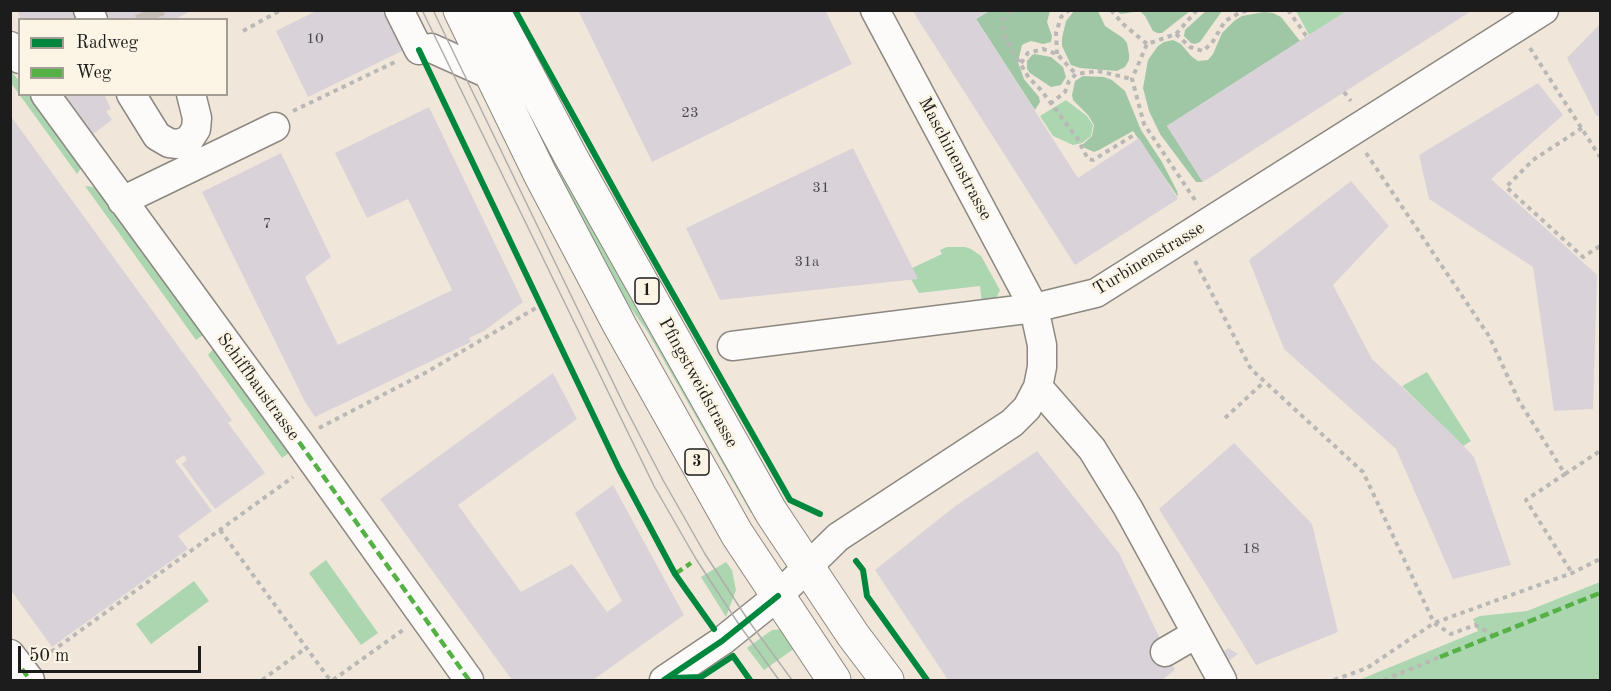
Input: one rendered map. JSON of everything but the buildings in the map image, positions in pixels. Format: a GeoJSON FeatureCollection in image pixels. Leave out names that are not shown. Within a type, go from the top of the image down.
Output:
{"type":"FeatureCollection","features":[{"type":"Feature","properties":{"kind":"main road","name":"3"},"geometry":{"type":"LineString","coordinates":[[460,10],[540,174],[620,326],[737,534],[834,681]]}},
{"type":"Feature","properties":{"kind":"main road","name":"Pfingstweidstrasse"},"geometry":{"type":"LineString","coordinates":[[493,10],[566,148],[759,492],[807,567],[886,681]]}},
{"type":"Feature","properties":{"kind":"street"},"geometry":{"type":"LineString","coordinates":[[399,10],[418,50],[431,48],[488,68],[485,10]]}},
{"type":"Feature","properties":{"kind":"street","name":"Maschinenstrasse"},"geometry":{"type":"LineString","coordinates":[[875,10],[1034,308]]}},
{"type":"Feature","properties":{"kind":"street","name":"Turbinenstrasse"},"geometry":{"type":"LineString","coordinates":[[732,346],[1034,308],[1096,293],[1544,10]]}},
{"type":"Feature","properties":{"kind":"street","name":"Schiffbaustrasse"},"geometry":{"type":"LineString","coordinates":[[46,96],[469,681]]}},
{"type":"Feature","properties":{"kind":"street"},"geometry":{"type":"LineString","coordinates":[[132,96],[157,136],[169,143],[178,144],[189,140],[196,129],[197,118],[192,96]]}},
{"type":"Feature","properties":{"kind":"street"},"geometry":{"type":"LineString","coordinates":[[123,201],[281,121]]}},
{"type":"Feature","properties":{"kind":"street"},"geometry":{"type":"LineString","coordinates":[[664,681],[722,641],[778,596],[838,537],[1012,423],[1027,408],[1038,387],[1042,367],[1042,345],[1034,308]]}},
{"type":"Feature","properties":{"kind":"street"},"geometry":{"type":"LineString","coordinates":[[1038,387],[1092,449],[1128,508],[1222,681]]}},
{"type":"Feature","properties":{"kind":"street"},"geometry":{"type":"LineString","coordinates":[[1166,652],[1196,634]]}},
{"type":"Feature","properties":{"kind":"path"},"geometry":{"type":"LineString","coordinates":[[243,31],[281,10]]}},
{"type":"Feature","properties":{"kind":"path"},"geometry":{"type":"LineString","coordinates":[[1010,10],[1003,20],[1003,35],[1029,78],[1041,90],[1049,104],[1077,138],[1088,159],[1093,160],[1134,135]]}},
{"type":"Feature","properties":{"kind":"path"},"geometry":{"type":"LineString","coordinates":[[1057,54],[1056,33],[1061,17],[1069,10]]}},
{"type":"Feature","properties":{"kind":"path"},"geometry":{"type":"LineString","coordinates":[[1111,10],[1123,24],[1147,44]]}},
{"type":"Feature","properties":{"kind":"path"},"geometry":{"type":"LineString","coordinates":[[1197,10],[1176,34],[1147,44],[1132,79],[1144,124],[1210,223]]}},
{"type":"Feature","properties":{"kind":"path"},"geometry":{"type":"LineString","coordinates":[[1176,34],[1190,47],[1203,51],[1212,43],[1225,21],[1250,10]]}},
{"type":"Feature","properties":{"kind":"path"},"geometry":{"type":"LineString","coordinates":[[1288,10],[1307,37]]}},
{"type":"Feature","properties":{"kind":"path"},"geometry":{"type":"LineString","coordinates":[[1516,27],[1600,157]]}},
{"type":"Feature","properties":{"kind":"path"},"geometry":{"type":"LineString","coordinates":[[1021,63],[1028,52],[1043,49],[1057,54],[1076,74]]}},
{"type":"Feature","properties":{"kind":"path"},"geometry":{"type":"LineString","coordinates":[[281,121],[418,50]]}},
{"type":"Feature","properties":{"kind":"path"},"geometry":{"type":"LineString","coordinates":[[1049,104],[1065,92],[1069,81],[1076,74],[1098,71],[1132,79]]}},
{"type":"Feature","properties":{"kind":"path"},"geometry":{"type":"LineString","coordinates":[[1582,128],[1533,160],[1506,187],[1569,247],[1583,257],[1600,246]]}},
{"type":"Feature","properties":{"kind":"path"},"geometry":{"type":"LineString","coordinates":[[1353,132],[1489,336],[1519,401],[1565,474]]}},
{"type":"Feature","properties":{"kind":"path"},"geometry":{"type":"LineString","coordinates":[[1184,239],[1251,369],[1363,472],[1434,623],[1451,634],[1475,625],[1494,635]]}},
{"type":"Feature","properties":{"kind":"path"},"geometry":{"type":"LineString","coordinates":[[18,667],[220,530],[306,453],[322,426],[425,373],[540,305]]}},
{"type":"Feature","properties":{"kind":"path"},"geometry":{"type":"LineString","coordinates":[[1225,418],[1265,382]]}},
{"type":"Feature","properties":{"kind":"path"},"geometry":{"type":"LineString","coordinates":[[1572,573],[1526,500],[1600,451]]}},
{"type":"Feature","properties":{"kind":"path"},"geometry":{"type":"LineString","coordinates":[[220,530],[332,681],[386,642]]}},
{"type":"Feature","properties":{"kind":"path"},"geometry":{"type":"LineString","coordinates":[[1334,681],[1367,668],[1434,623],[1572,573],[1600,559]]}},
{"type":"Feature","properties":{"kind":"path"},"geometry":{"type":"LineString","coordinates":[[262,681],[306,648]]}},
{"type":"Feature","properties":{"kind":"path"},"geometry":{"type":"LineString","coordinates":[[1384,681],[1440,657]]}},
{"type":"Feature","properties":{"kind":"green space"},"geometry":{"type":"Polygon","coordinates":[[[1207,10],[1222,11],[1200,42],[1191,43],[1184,36],[1185,30],[1207,10]]]}},
{"type":"Feature","properties":{"kind":"green space"},"geometry":{"type":"Polygon","coordinates":[[[989,11],[1050,11],[1047,22],[1052,36],[1051,42],[1043,44],[1031,41],[1022,45],[1018,62],[1024,79],[1039,97],[1040,102],[1035,110],[976,19],[989,11]]]}},
{"type":"Feature","properties":{"kind":"green space"},"geometry":{"type":"Polygon","coordinates":[[[1074,11],[1098,11],[1105,26],[1123,38],[1127,43],[1129,54],[1125,67],[1117,71],[1080,68],[1071,65],[1062,46],[1062,38],[1066,21],[1074,11]]]}},
{"type":"Feature","properties":{"kind":"green space"},"geometry":{"type":"Polygon","coordinates":[[[1116,11],[1140,11],[1121,14],[1116,11]]]}},
{"type":"Feature","properties":{"kind":"green space"},"geometry":{"type":"Polygon","coordinates":[[[1140,11],[1190,11],[1162,33],[1157,33],[1153,31],[1140,11]]]}},
{"type":"Feature","properties":{"kind":"green space"},"geometry":{"type":"Polygon","coordinates":[[[1296,11],[1348,11],[1309,35],[1296,11]]]}},
{"type":"Feature","properties":{"kind":"green space"},"geometry":{"type":"Polygon","coordinates":[[[1264,12],[1281,17],[1300,41],[1167,126],[1203,182],[1196,182],[1160,134],[1149,111],[1143,88],[1148,60],[1158,46],[1173,40],[1181,44],[1198,61],[1208,60],[1222,33],[1234,21],[1242,16],[1264,12]]]}},
{"type":"Feature","properties":{"kind":"green space"},"geometry":{"type":"Polygon","coordinates":[[[499,50],[756,510],[751,513],[647,331],[603,269],[565,199],[499,50]]]}},
{"type":"Feature","properties":{"kind":"green space"},"geometry":{"type":"Polygon","coordinates":[[[1035,54],[1051,57],[1063,67],[1066,77],[1061,85],[1051,87],[1030,73],[1027,69],[1027,61],[1035,54]]]}},
{"type":"Feature","properties":{"kind":"green space"},"geometry":{"type":"Polygon","coordinates":[[[10,69],[18,80],[18,93],[11,83],[10,69]]]}},
{"type":"Feature","properties":{"kind":"green space"},"geometry":{"type":"Polygon","coordinates":[[[1083,76],[1104,77],[1112,80],[1125,91],[1141,130],[1162,162],[1178,197],[1133,131],[1094,152],[1082,145],[1092,136],[1094,125],[1088,115],[1073,100],[1075,81],[1083,76]]]}},
{"type":"Feature","properties":{"kind":"green space"},"geometry":{"type":"Polygon","coordinates":[[[20,96],[30,96],[82,167],[77,174],[20,96]]]}},
{"type":"Feature","properties":{"kind":"green space"},"geometry":{"type":"Polygon","coordinates":[[[1066,100],[1087,116],[1093,125],[1091,136],[1082,143],[1073,145],[1053,136],[1040,116],[1066,100]]]}},
{"type":"Feature","properties":{"kind":"green space"},"geometry":{"type":"Polygon","coordinates":[[[85,186],[93,187],[98,191],[203,335],[196,340],[85,186]]]}},
{"type":"Feature","properties":{"kind":"green space"},"geometry":{"type":"Polygon","coordinates":[[[947,247],[965,247],[981,256],[1000,290],[996,299],[982,304],[980,286],[919,293],[911,279],[912,268],[942,254],[940,250],[947,247]]]}},
{"type":"Feature","properties":{"kind":"green space"},"geometry":{"type":"Polygon","coordinates":[[[213,349],[284,446],[296,448],[282,458],[208,355],[213,349]]]}},
{"type":"Feature","properties":{"kind":"green space"},"geometry":{"type":"Polygon","coordinates":[[[1427,372],[1471,441],[1463,446],[1402,386],[1427,372]]]}},
{"type":"Feature","properties":{"kind":"green space"},"geometry":{"type":"Polygon","coordinates":[[[326,560],[378,633],[361,645],[309,573],[326,560]]]}},
{"type":"Feature","properties":{"kind":"green space"},"geometry":{"type":"Polygon","coordinates":[[[726,562],[732,570],[736,590],[726,617],[701,577],[726,562]]]}},
{"type":"Feature","properties":{"kind":"green space"},"geometry":{"type":"Polygon","coordinates":[[[194,581],[209,601],[151,644],[136,624],[194,581]]]}},
{"type":"Feature","properties":{"kind":"green space"},"geometry":{"type":"Polygon","coordinates":[[[1600,582],[1600,680],[1359,680],[1478,631],[1473,619],[1480,616],[1527,611],[1600,582]]]}},
{"type":"Feature","properties":{"kind":"green space"},"geometry":{"type":"Polygon","coordinates":[[[783,629],[795,648],[764,670],[747,648],[772,630],[783,629]]]}},
{"type":"Feature","properties":{"kind":"tunnel"},"geometry":{"type":"LineString","coordinates":[[148,10],[151,18]]}},
{"type":"Feature","properties":{"kind":"tram line"},"geometry":{"type":"LineString","coordinates":[[422,10],[654,486],[696,559],[779,680]]}},
{"type":"Feature","properties":{"kind":"tram line"},"geometry":{"type":"LineString","coordinates":[[433,10],[625,407],[663,480],[705,554],[748,620],[792,680]]}},
{"type":"Feature","properties":{"kind":"marked path"},"geometry":{"type":"LineString","coordinates":[[299,442],[469,680]]}},
{"type":"Feature","properties":{"kind":"marked path"},"geometry":{"type":"LineString","coordinates":[[675,574],[691,563]]}},
{"type":"Feature","properties":{"kind":"marked path"},"geometry":{"type":"LineString","coordinates":[[1440,657],[1600,593]]}},
{"type":"Feature","properties":{"kind":"marked path"},"geometry":{"type":"LineString","coordinates":[[22,669],[30,680]]}},
{"type":"Feature","properties":{"kind":"cycle path"},"geometry":{"type":"LineString","coordinates":[[515,10],[790,500],[820,514]]}},
{"type":"Feature","properties":{"kind":"cycle path"},"geometry":{"type":"LineString","coordinates":[[419,50],[619,469],[675,574],[714,629]]}},
{"type":"Feature","properties":{"kind":"cycle path"},"geometry":{"type":"LineString","coordinates":[[856,561],[863,570],[867,596],[927,680]]}},
{"type":"Feature","properties":{"kind":"cycle path"},"geometry":{"type":"LineString","coordinates":[[664,680],[722,641],[778,596]]}},
{"type":"Feature","properties":{"kind":"cycle path"},"geometry":{"type":"LineString","coordinates":[[672,678],[701,677],[733,656],[750,680]]}}]}
